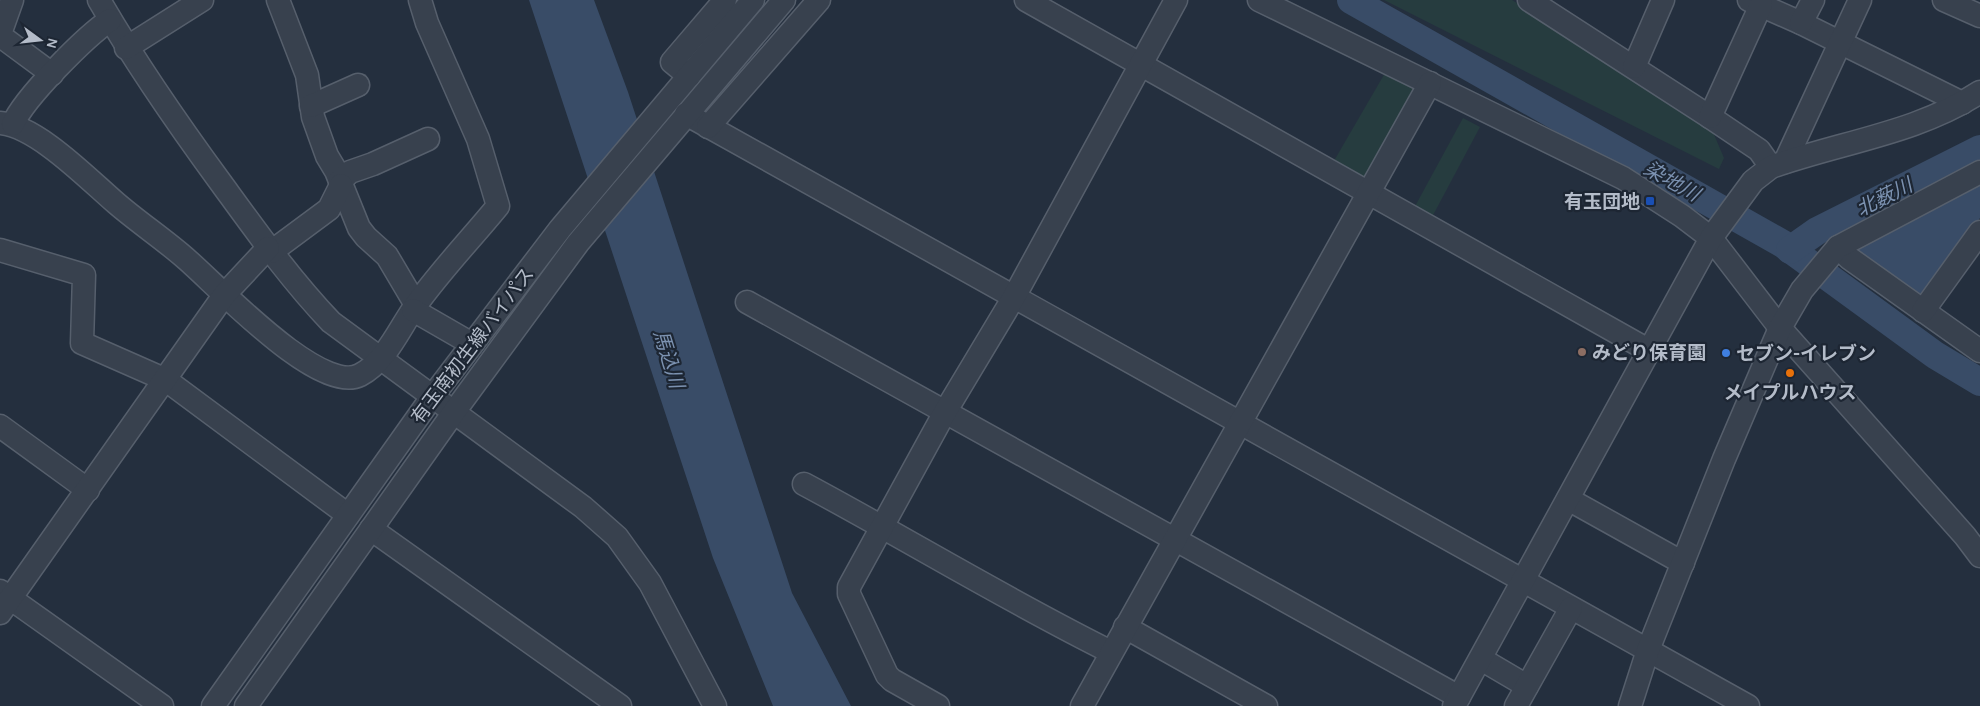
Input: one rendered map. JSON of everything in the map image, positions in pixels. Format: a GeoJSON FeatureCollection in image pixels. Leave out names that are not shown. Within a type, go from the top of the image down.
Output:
{"type":"FeatureCollection","features":[{"type":"Feature","properties":{"kind":"street"},"geometry":{"type":"LineString","coordinates":[[12,0],[1,31],[2,37],[52,74]]}},
{"type":"Feature","properties":{"kind":"street"},"geometry":{"type":"LineString","coordinates":[[99,0],[126,48],[163,103],[300,289],[331,322],[583,507],[617,537],[650,583],[715,706]]}},
{"type":"Feature","properties":{"kind":"street"},"geometry":{"type":"LineString","coordinates":[[126,48],[202,0]]}},
{"type":"Feature","properties":{"kind":"street"},"geometry":{"type":"LineString","coordinates":[[278,0],[307,75],[311,106],[327,156],[341,183],[359,228],[366,238],[387,256],[415,307],[472,344]]}},
{"type":"Feature","properties":{"kind":"street"},"geometry":{"type":"LineString","coordinates":[[6,124],[24,129],[64,158],[225,294],[273,339],[329,375],[344,378],[360,375],[380,358],[415,307],[498,206],[478,139],[427,23],[420,0]]}},
{"type":"Feature","properties":{"kind":"street"},"geometry":{"type":"LineString","coordinates":[[689,76],[672,62],[725,0]]}},
{"type":"Feature","properties":{"kind":"street","name":"有玉南初生線バイパス"},"geometry":{"type":"LineString","coordinates":[[213,706],[432,397],[472,344],[565,225],[753,0]]}},
{"type":"Feature","properties":{"kind":"street","name":"有玉南初生線バイパス"},"geometry":{"type":"LineString","coordinates":[[246,706],[454,412],[578,243],[784,0]]}},
{"type":"Feature","properties":{"kind":"street"},"geometry":{"type":"LineString","coordinates":[[708,126],[819,0]]}},
{"type":"Feature","properties":{"kind":"street"},"geometry":{"type":"LineString","coordinates":[[1026,0],[1648,350]]}},
{"type":"Feature","properties":{"kind":"street"},"geometry":{"type":"LineString","coordinates":[[938,706],[892,680],[887,675],[848,594],[849,587],[945,412],[1014,297],[1176,0]]}},
{"type":"Feature","properties":{"kind":"street"},"geometry":{"type":"LineString","coordinates":[[1260,0],[1623,178],[1667,205],[1716,231],[1780,328],[1965,536],[1980,556]]}},
{"type":"Feature","properties":{"kind":"street"},"geometry":{"type":"LineString","coordinates":[[1529,0],[1710,117],[1778,164]]}},
{"type":"Feature","properties":{"kind":"street"},"geometry":{"type":"LineString","coordinates":[[1634,67],[1663,0]]}},
{"type":"Feature","properties":{"kind":"street"},"geometry":{"type":"LineString","coordinates":[[1801,23],[1813,0]]}},
{"type":"Feature","properties":{"kind":"street"},"geometry":{"type":"LineString","coordinates":[[1778,164],[1860,0]]}},
{"type":"Feature","properties":{"kind":"street"},"geometry":{"type":"LineString","coordinates":[[1944,0],[1980,16]]}},
{"type":"Feature","properties":{"kind":"street"},"geometry":{"type":"LineString","coordinates":[[1710,117],[1755,3],[1971,98]]}},
{"type":"Feature","properties":{"kind":"street"},"geometry":{"type":"LineString","coordinates":[[6,124],[94,31],[110,20]]}},
{"type":"Feature","properties":{"kind":"street"},"geometry":{"type":"LineString","coordinates":[[747,302],[1174,539],[1457,702],[1524,582],[1648,350],[1716,231],[1747,189],[1778,164],[1911,125],[1971,98],[1980,74]]}},
{"type":"Feature","properties":{"kind":"street"},"geometry":{"type":"LineString","coordinates":[[1088,703],[1111,652],[1430,83]]}},
{"type":"Feature","properties":{"kind":"street"},"geometry":{"type":"LineString","coordinates":[[311,106],[358,84]]}},
{"type":"Feature","properties":{"kind":"street"},"geometry":{"type":"LineString","coordinates":[[680,122],[708,126],[1748,706]]}},
{"type":"Feature","properties":{"kind":"street"},"geometry":{"type":"LineString","coordinates":[[162,706],[3,601],[88,490],[225,294],[270,250],[329,209],[341,183],[350,172],[373,164],[428,139]]}},
{"type":"Feature","properties":{"kind":"street"},"geometry":{"type":"LineString","coordinates":[[1630,706],[1648,650],[1780,328],[1802,290],[1838,247],[1980,172]]}},
{"type":"Feature","properties":{"kind":"street"},"geometry":{"type":"LineString","coordinates":[[1923,311],[1980,232]]}},
{"type":"Feature","properties":{"kind":"street"},"geometry":{"type":"LineString","coordinates":[[1838,247],[1980,351]]}},
{"type":"Feature","properties":{"kind":"street"},"geometry":{"type":"LineString","coordinates":[[0,250],[84,275],[82,343],[166,380],[348,515]]}},
{"type":"Feature","properties":{"kind":"street"},"geometry":{"type":"LineString","coordinates":[[0,426],[88,490]]}},
{"type":"Feature","properties":{"kind":"street"},"geometry":{"type":"LineString","coordinates":[[804,484],[883,526],[1034,614],[1111,652]]}},
{"type":"Feature","properties":{"kind":"street"},"geometry":{"type":"LineString","coordinates":[[1568,499],[1683,563]]}},
{"type":"Feature","properties":{"kind":"street"},"geometry":{"type":"LineString","coordinates":[[371,529],[620,706]]}},
{"type":"Feature","properties":{"kind":"street"},"geometry":{"type":"LineString","coordinates":[[1516,706],[1571,608]]}},
{"type":"Feature","properties":{"kind":"street"},"geometry":{"type":"LineString","coordinates":[[1125,627],[1239,700],[1266,706]]}},
{"type":"Feature","properties":{"kind":"street"},"geometry":{"type":"LineString","coordinates":[[1481,659],[1527,686]]}},
{"type":"Feature","properties":{"kind":"green space"},"geometry":{"type":"Polygon","coordinates":[[[1384,0],[1512,0],[1710,125],[1724,158],[1719,169],[1384,0]]]}},
{"type":"Feature","properties":{"kind":"green space"},"geometry":{"type":"Polygon","coordinates":[[[1385,73],[1415,87],[1366,181],[1331,166],[1385,73]]]}},
{"type":"Feature","properties":{"kind":"green space"},"geometry":{"type":"Polygon","coordinates":[[[1463,118],[1480,127],[1431,219],[1413,210],[1463,118]]]}},
{"type":"Feature","properties":{"kind":"water","name":"馬込川"},"geometry":{"type":"Polygon","coordinates":[[[529,0],[594,0],[628,92],[792,593],[851,706],[773,706],[713,558],[529,0]]]}},
{"type":"Feature","properties":{"kind":"water"},"geometry":{"type":"Polygon","coordinates":[[[1980,180],[1980,218],[1921,299],[1858,256],[1857,249],[1980,180]]]}},
{"type":"Feature","properties":{"kind":"waterway","name":"染地川"},"geometry":{"type":"LineString","coordinates":[[1351,0],[1783,244],[1935,355],[1980,382]]}},
{"type":"Feature","properties":{"kind":"waterway","name":"北薮川"},"geometry":{"type":"LineString","coordinates":[[1790,250],[1817,231],[1980,149]]}},
{"type":"Feature","properties":{"kind":"place","name":"有玉団地"},"geometry":{"type":"Point","coordinates":[1650,201]}},
{"type":"Feature","properties":{"kind":"place","name":"みどり保育園"},"geometry":{"type":"Point","coordinates":[1582,352]}},
{"type":"Feature","properties":{"kind":"place","name":"セブン-イレブン"},"geometry":{"type":"Point","coordinates":[1726,353]}},
{"type":"Feature","properties":{"kind":"place","name":"メイプルハウス"},"geometry":{"type":"Point","coordinates":[1790,373]}}]}
